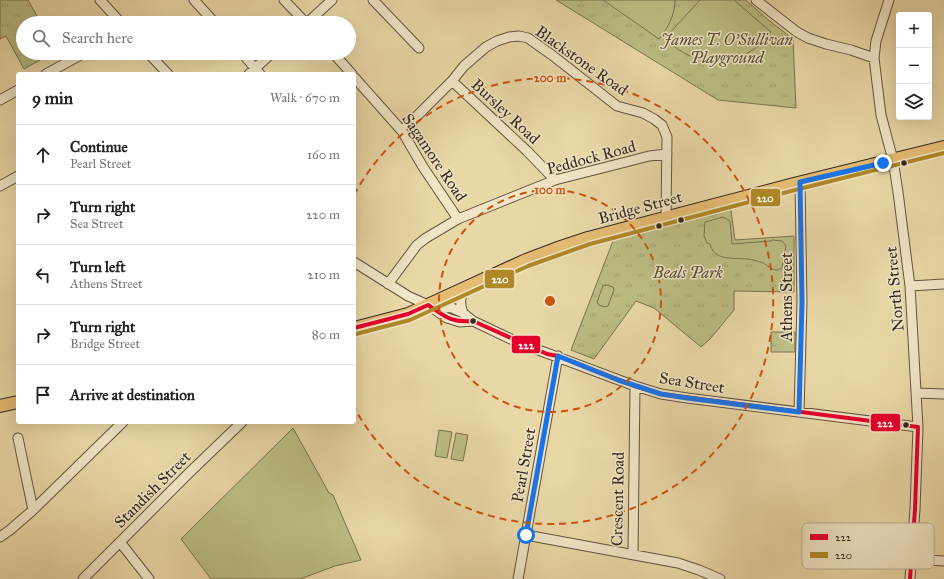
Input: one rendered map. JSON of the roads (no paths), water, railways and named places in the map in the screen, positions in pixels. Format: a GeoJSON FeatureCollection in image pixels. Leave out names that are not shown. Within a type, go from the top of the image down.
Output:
{"type":"FeatureCollection","features":[{"type":"Feature","properties":{"kind":"main road","name":"Bridge Street"},"geometry":{"type":"LineString","coordinates":[[356,327],[408,314],[467,286],[555,249],[588,238],[800,182],[944,148]]}},
{"type":"Feature","properties":{"kind":"main road"},"geometry":{"type":"LineString","coordinates":[[0,406],[16,402]]}},
{"type":"Feature","properties":{"kind":"street"},"geometry":{"type":"LineString","coordinates":[[100,0],[115,16]]}},
{"type":"Feature","properties":{"kind":"street"},"geometry":{"type":"LineString","coordinates":[[194,0],[209,16]]}},
{"type":"Feature","properties":{"kind":"street"},"geometry":{"type":"LineString","coordinates":[[284,0],[299,16]]}},
{"type":"Feature","properties":{"kind":"street"},"geometry":{"type":"LineString","coordinates":[[314,16],[332,0]]}},
{"type":"Feature","properties":{"kind":"street"},"geometry":{"type":"LineString","coordinates":[[373,0],[419,48]]}},
{"type":"Feature","properties":{"kind":"street"},"geometry":{"type":"LineString","coordinates":[[756,0],[797,32],[808,38],[874,58]]}},
{"type":"Feature","properties":{"kind":"street","name":"North Street"},"geometry":{"type":"LineString","coordinates":[[889,0],[876,40],[874,58],[881,115],[893,160],[910,286],[918,427],[914,523]]}},
{"type":"Feature","properties":{"kind":"street","name":"Blackstone Road"},"geometry":{"type":"LineString","coordinates":[[402,131],[452,81],[464,66],[486,47],[509,37],[519,36],[528,38],[617,106],[643,113],[662,125],[666,137],[667,154],[666,217]]}},
{"type":"Feature","properties":{"kind":"street"},"geometry":{"type":"LineString","coordinates":[[50,72],[71,60]]}},
{"type":"Feature","properties":{"kind":"street"},"geometry":{"type":"LineString","coordinates":[[155,60],[166,72]]}},
{"type":"Feature","properties":{"kind":"street"},"geometry":{"type":"LineString","coordinates":[[246,60],[254,72],[265,60]]}},
{"type":"Feature","properties":{"kind":"street"},"geometry":{"type":"LineString","coordinates":[[339,60],[350,72]]}},
{"type":"Feature","properties":{"kind":"street","name":"Sagamore Road"},"geometry":{"type":"LineString","coordinates":[[356,79],[402,131],[423,167],[458,219]]}},
{"type":"Feature","properties":{"kind":"street","name":"Bursley Road"},"geometry":{"type":"LineString","coordinates":[[452,81],[527,151],[555,180]]}},
{"type":"Feature","properties":{"kind":"street"},"geometry":{"type":"LineString","coordinates":[[0,100],[16,91]]}},
{"type":"Feature","properties":{"kind":"street","name":"Peddock Road"},"geometry":{"type":"LineString","coordinates":[[388,284],[417,245],[458,219],[555,180],[650,156],[667,154]]}},
{"type":"Feature","properties":{"kind":"street"},"geometry":{"type":"LineString","coordinates":[[0,186],[16,177]]}},
{"type":"Feature","properties":{"kind":"street","name":"Athens Street"},"geometry":{"type":"LineString","coordinates":[[799,412],[802,302],[800,182]]}},
{"type":"Feature","properties":{"kind":"street","name":"Sea Street"},"geometry":{"type":"LineString","coordinates":[[356,263],[408,296],[428,305],[447,318],[460,322],[473,321]]}},
{"type":"Feature","properties":{"kind":"street"},"geometry":{"type":"LineString","coordinates":[[910,286],[944,284]]}},
{"type":"Feature","properties":{"kind":"street"},"geometry":{"type":"LineString","coordinates":[[463,313],[460,299],[467,286]]}},
{"type":"Feature","properties":{"kind":"street","name":"Sea Street"},"geometry":{"type":"LineString","coordinates":[[428,305],[452,308],[463,313],[473,321],[517,342],[547,354],[558,356],[635,386],[661,394],[918,427]]}},
{"type":"Feature","properties":{"kind":"street","name":"Pearl Street"},"geometry":{"type":"LineString","coordinates":[[518,579],[558,356]]}},
{"type":"Feature","properties":{"kind":"street","name":"Crescent Road"},"geometry":{"type":"LineString","coordinates":[[526,535],[633,554],[635,386]]}},
{"type":"Feature","properties":{"kind":"street"},"geometry":{"type":"LineString","coordinates":[[917,393],[944,394]]}},
{"type":"Feature","properties":{"kind":"street"},"geometry":{"type":"LineString","coordinates":[[0,537],[32,510],[121,424]]}},
{"type":"Feature","properties":{"kind":"street","name":"Standish Street"},"geometry":{"type":"LineString","coordinates":[[83,579],[240,424]]}},
{"type":"Feature","properties":{"kind":"street"},"geometry":{"type":"LineString","coordinates":[[18,438],[32,510]]}},
{"type":"Feature","properties":{"kind":"street"},"geometry":{"type":"LineString","coordinates":[[120,542],[150,579]]}},
{"type":"Feature","properties":{"kind":"street"},"geometry":{"type":"LineString","coordinates":[[633,554],[678,563],[720,579]]}},
{"type":"Feature","properties":{"kind":"street"},"geometry":{"type":"LineString","coordinates":[[934,560],[944,561]]}},
{"type":"Feature","properties":{"kind":"street","name":"North Street"},"geometry":{"type":"LineString","coordinates":[[910,579],[911,569]]}},
{"type":"Feature","properties":{"kind":"park label","name":"James T. O'Sullivan Playground"},"geometry":{"type":"Point","coordinates":[727,48]}},
{"type":"Feature","properties":{"kind":"park label","name":"Beals Park"},"geometry":{"type":"Point","coordinates":[688,272]}}]}
